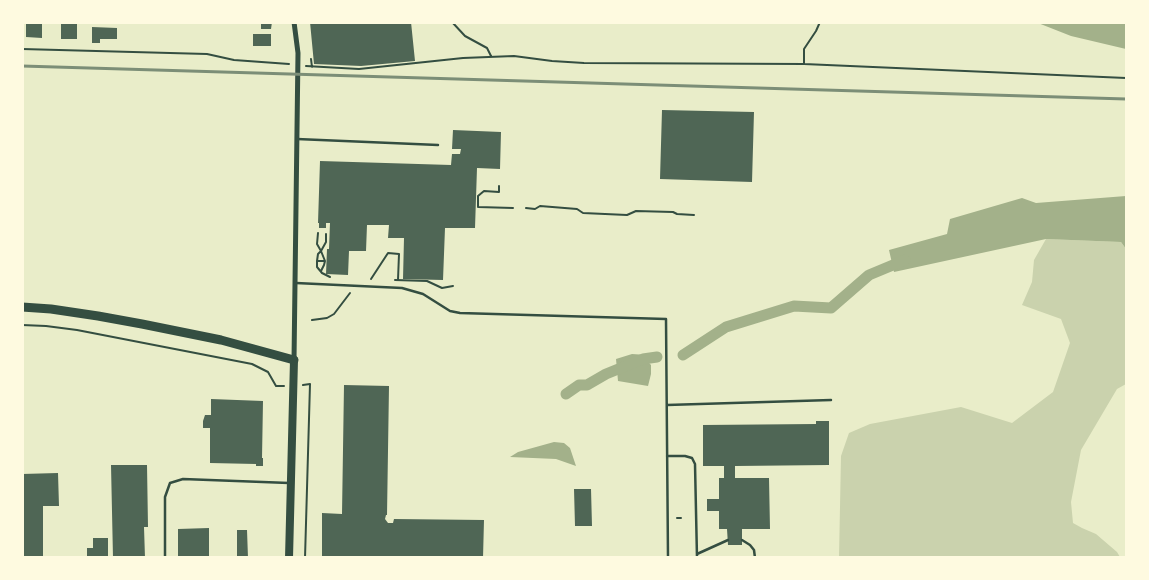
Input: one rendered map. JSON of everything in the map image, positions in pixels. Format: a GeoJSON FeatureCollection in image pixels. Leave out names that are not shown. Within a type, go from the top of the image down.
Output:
{"type":"FeatureCollection","features":[{"type":"Feature","properties":{"kind":"main road"},"geometry":{"type":"LineString","coordinates":[[22,308],[51,309],[142,324],[221,340],[294,360],[289,558]]}},
{"type":"Feature","properties":{"kind":"street"},"geometry":{"type":"LineString","coordinates":[[294,22],[298,53],[294,360]]}},
{"type":"Feature","properties":{"kind":"lane"},"geometry":{"type":"LineString","coordinates":[[297,139],[438,145]]}},
{"type":"Feature","properties":{"kind":"lane"},"geometry":{"type":"LineString","coordinates":[[295,282],[408,289],[423,294],[450,310],[460,313],[666,319],[668,558]]}},
{"type":"Feature","properties":{"kind":"lane"},"geometry":{"type":"LineString","coordinates":[[667,405],[831,400]]}},
{"type":"Feature","properties":{"kind":"lane"},"geometry":{"type":"LineString","coordinates":[[667,456],[692,458],[695,464],[697,556],[728,540]]}},
{"type":"Feature","properties":{"kind":"lane"},"geometry":{"type":"LineString","coordinates":[[165,558],[165,497],[170,483],[183,479],[291,483]]}},
{"type":"Feature","properties":{"kind":"lane"},"geometry":{"type":"LineString","coordinates":[[742,540],[754,550],[755,558]]}},
{"type":"Feature","properties":{"kind":"path"},"geometry":{"type":"LineString","coordinates":[[452,22],[465,36],[487,48],[492,56]]}},
{"type":"Feature","properties":{"kind":"path"},"geometry":{"type":"LineString","coordinates":[[804,64],[804,49],[820,22]]}},
{"type":"Feature","properties":{"kind":"path"},"geometry":{"type":"LineString","coordinates":[[22,49],[208,54],[234,60],[273,62]]}},
{"type":"Feature","properties":{"kind":"path"},"geometry":{"type":"LineString","coordinates":[[311,59],[311,67],[359,69],[454,59],[514,56],[584,63],[804,64],[1126,78]]}},
{"type":"Feature","properties":{"kind":"path"},"geometry":{"type":"LineString","coordinates":[[499,186],[499,192],[484,191],[478,196],[478,207],[513,208]]}},
{"type":"Feature","properties":{"kind":"path"},"geometry":{"type":"LineString","coordinates":[[526,208],[535,209],[540,206],[576,208],[583,213],[628,215],[636,211],[673,212],[694,215]]}},
{"type":"Feature","properties":{"kind":"path"},"geometry":{"type":"LineString","coordinates":[[318,233],[317,244],[320,251],[325,261],[320,271],[317,267],[318,254],[320,251],[326,242],[326,234]]}},
{"type":"Feature","properties":{"kind":"path"},"geometry":{"type":"LineString","coordinates":[[371,279],[388,253],[399,254],[398,280]]}},
{"type":"Feature","properties":{"kind":"path"},"geometry":{"type":"LineString","coordinates":[[317,261],[325,261]]}},
{"type":"Feature","properties":{"kind":"path"},"geometry":{"type":"LineString","coordinates":[[312,320],[327,318],[334,314],[356,285]]}},
{"type":"Feature","properties":{"kind":"path"},"geometry":{"type":"LineString","coordinates":[[22,325],[77,330],[252,364],[268,372],[276,386],[310,384],[306,558]]}},
{"type":"Feature","properties":{"kind":"shaded area"},"geometry":{"type":"Polygon","coordinates":[[[1038,23],[1126,23],[1126,49],[1071,36],[1038,23]]]}},
{"type":"Feature","properties":{"kind":"shaded area"},"geometry":{"type":"Polygon","coordinates":[[[1126,196],[1126,249],[1121,242],[1046,239],[894,272],[889,250],[947,234],[950,219],[1022,198],[1036,203],[1126,196]]]}},
{"type":"Feature","properties":{"kind":"shaded area"},"geometry":{"type":"Polygon","coordinates":[[[1046,239],[1121,242],[1126,249],[1126,384],[1117,389],[1081,450],[1071,502],[1073,523],[1096,534],[1117,552],[1120,557],[839,558],[841,456],[849,433],[870,424],[961,407],[1012,423],[1053,392],[1070,343],[1061,319],[1022,305],[1032,282],[1034,260],[1046,239]]]}},
{"type":"Feature","properties":{"kind":"shaded area"},"geometry":{"type":"Polygon","coordinates":[[[632,354],[647,355],[647,361],[651,365],[648,386],[618,381],[616,359],[632,354]]]}},
{"type":"Feature","properties":{"kind":"shaded area"},"geometry":{"type":"Polygon","coordinates":[[[554,442],[564,443],[570,448],[576,466],[556,459],[510,457],[518,452],[554,442]]]}},
{"type":"Feature","properties":{"kind":"building"},"geometry":{"type":"Polygon","coordinates":[[[26,22],[42,22],[42,38],[26,37],[26,22]]]}},
{"type":"Feature","properties":{"kind":"building"},"geometry":{"type":"Polygon","coordinates":[[[61,22],[77,22],[77,39],[61,39],[61,22]]]}},
{"type":"Feature","properties":{"kind":"building"},"geometry":{"type":"Polygon","coordinates":[[[261,22],[272,22],[271,29],[261,29],[261,22]]]}},
{"type":"Feature","properties":{"kind":"building"},"geometry":{"type":"Polygon","coordinates":[[[310,22],[411,22],[415,61],[361,66],[314,64],[310,22]]]}},
{"type":"Feature","properties":{"kind":"building"},"geometry":{"type":"Polygon","coordinates":[[[92,27],[117,28],[117,39],[100,39],[100,43],[92,43],[92,27]]]}},
{"type":"Feature","properties":{"kind":"building"},"geometry":{"type":"Polygon","coordinates":[[[253,34],[271,34],[271,46],[253,46],[253,34]]]}},
{"type":"Feature","properties":{"kind":"building"},"geometry":{"type":"Polygon","coordinates":[[[662,110],[754,112],[752,182],[660,179],[662,110]]]}},
{"type":"Feature","properties":{"kind":"building"},"geometry":{"type":"Polygon","coordinates":[[[453,130],[501,132],[500,169],[477,168],[475,228],[445,228],[443,280],[403,279],[404,238],[388,238],[389,225],[367,225],[366,251],[349,251],[348,275],[326,274],[330,223],[326,223],[326,228],[319,228],[320,161],[451,165],[452,154],[460,154],[461,149],[452,149],[453,130]]]}},
{"type":"Feature","properties":{"kind":"building"},"geometry":{"type":"Polygon","coordinates":[[[344,385],[389,386],[387,515],[385,519],[388,523],[393,523],[394,519],[484,520],[483,558],[322,558],[322,513],[342,514],[344,385]]]}},
{"type":"Feature","properties":{"kind":"building"},"geometry":{"type":"Polygon","coordinates":[[[211,399],[263,401],[263,466],[256,466],[256,464],[210,463],[210,428],[203,428],[203,421],[205,415],[211,415],[211,399]]]}},
{"type":"Feature","properties":{"kind":"building"},"geometry":{"type":"Polygon","coordinates":[[[816,421],[829,421],[829,465],[735,466],[735,478],[769,478],[770,529],[742,529],[742,545],[728,545],[727,529],[719,529],[719,511],[707,511],[707,499],[719,499],[719,478],[724,478],[724,466],[703,466],[703,425],[816,424],[816,421]]]}},
{"type":"Feature","properties":{"kind":"building"},"geometry":{"type":"Polygon","coordinates":[[[111,465],[147,465],[148,527],[144,527],[145,558],[113,558],[111,465]]]}},
{"type":"Feature","properties":{"kind":"building"},"geometry":{"type":"Polygon","coordinates":[[[58,473],[59,506],[43,506],[43,558],[22,558],[22,474],[58,473]]]}},
{"type":"Feature","properties":{"kind":"building"},"geometry":{"type":"Polygon","coordinates":[[[574,489],[591,489],[592,526],[575,526],[574,489]]]}},
{"type":"Feature","properties":{"kind":"building"},"geometry":{"type":"Polygon","coordinates":[[[209,528],[209,558],[178,558],[178,529],[209,528]]]}},
{"type":"Feature","properties":{"kind":"building"},"geometry":{"type":"Polygon","coordinates":[[[237,530],[247,530],[248,558],[237,558],[237,530]]]}},
{"type":"Feature","properties":{"kind":"building"},"geometry":{"type":"Polygon","coordinates":[[[93,538],[108,538],[108,558],[87,558],[87,548],[93,548],[93,538]]]}},
{"type":"Feature","properties":{"kind":"waterway"},"geometry":{"type":"LineString","coordinates":[[683,355],[726,327],[794,306],[831,308],[869,275],[905,260]]}},
{"type":"Feature","properties":{"kind":"waterway"},"geometry":{"type":"LineString","coordinates":[[566,394],[579,385],[587,385],[606,374],[643,359],[657,357]]}},
{"type":"Feature","properties":{"kind":"railway"},"geometry":{"type":"LineString","coordinates":[[22,66],[1126,99]]}}]}
